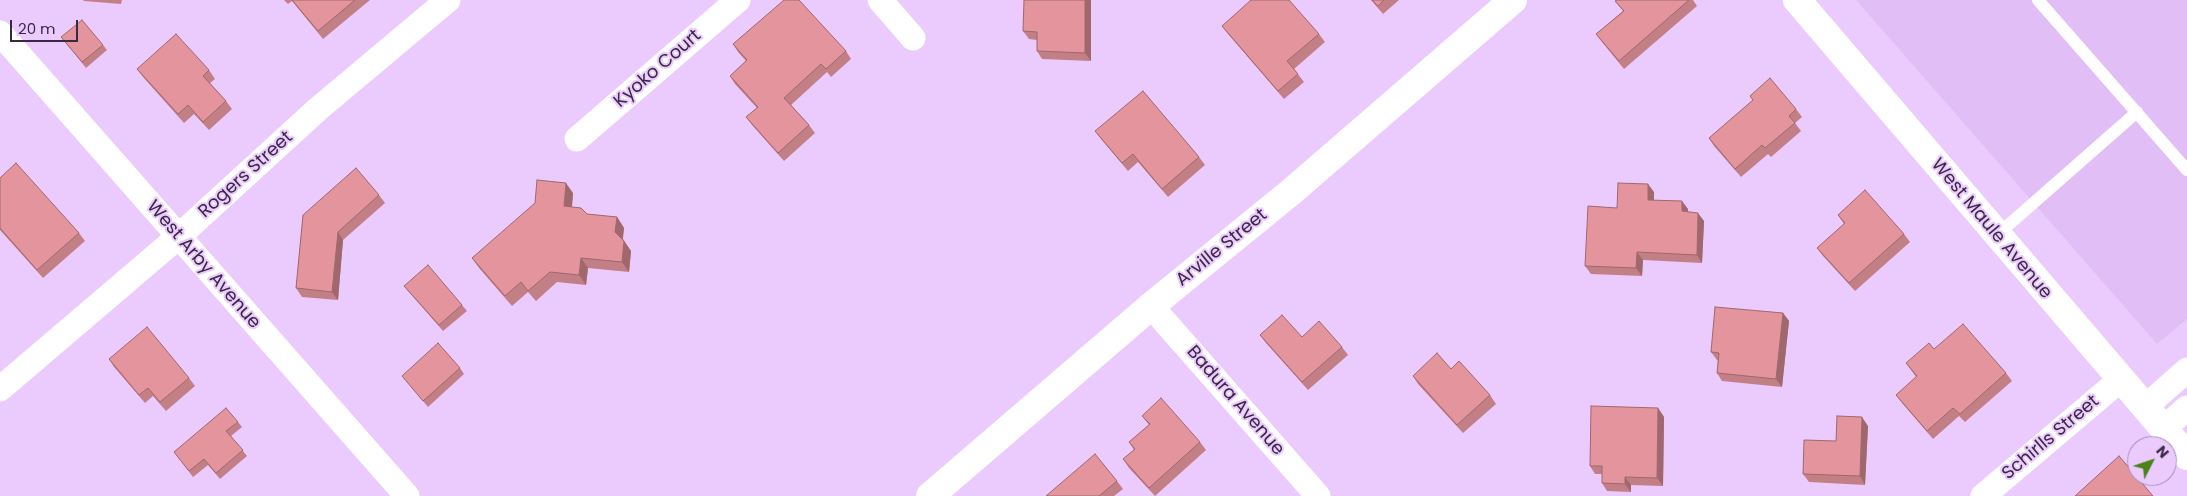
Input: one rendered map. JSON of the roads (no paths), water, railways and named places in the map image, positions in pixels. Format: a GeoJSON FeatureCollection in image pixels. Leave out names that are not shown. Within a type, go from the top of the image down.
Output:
{"type":"FeatureCollection","features":[{"type":"Feature","properties":{"kind":"street","name":"Rogers Street"},"geometry":{"type":"LineString","coordinates":[[0,389],[178,237],[318,109],[448,0]]}},
{"type":"Feature","properties":{"kind":"street","name":"Kyoko Court"},"geometry":{"type":"LineString","coordinates":[[577,139],[738,0]]}},
{"type":"Feature","properties":{"kind":"street"},"geometry":{"type":"LineString","coordinates":[[880,0],[914,38]]}},
{"type":"Feature","properties":{"kind":"street","name":"Arville Street"},"geometry":{"type":"LineString","coordinates":[[930,496],[1151,306],[1291,192],[1513,0]]}},
{"type":"Feature","properties":{"kind":"street","name":"West Maule Avenue"},"geometry":{"type":"LineString","coordinates":[[1797,0],[2120,380],[2187,456]]}},
{"type":"Feature","properties":{"kind":"street","name":"West Arby Avenue"},"geometry":{"type":"LineString","coordinates":[[0,34],[407,496]]}},
{"type":"Feature","properties":{"kind":"street","name":"Badura Avenue"},"geometry":{"type":"LineString","coordinates":[[1151,306],[1318,496]]}},
{"type":"Feature","properties":{"kind":"street"},"geometry":{"type":"LineString","coordinates":[[2144,408],[2187,370]]}},
{"type":"Feature","properties":{"kind":"street","name":"Schirlls Street"},"geometry":{"type":"LineString","coordinates":[[1983,496],[2120,380]]}},
{"type":"Feature","properties":{"kind":"street"},"geometry":{"type":"LineString","coordinates":[[2163,429],[2187,408]]}},
{"type":"Feature","properties":{"kind":"lane"},"geometry":{"type":"LineString","coordinates":[[2038,0],[2187,170]]}},
{"type":"Feature","properties":{"kind":"lane"},"geometry":{"type":"LineString","coordinates":[[1997,235],[2137,112]]}}]}
